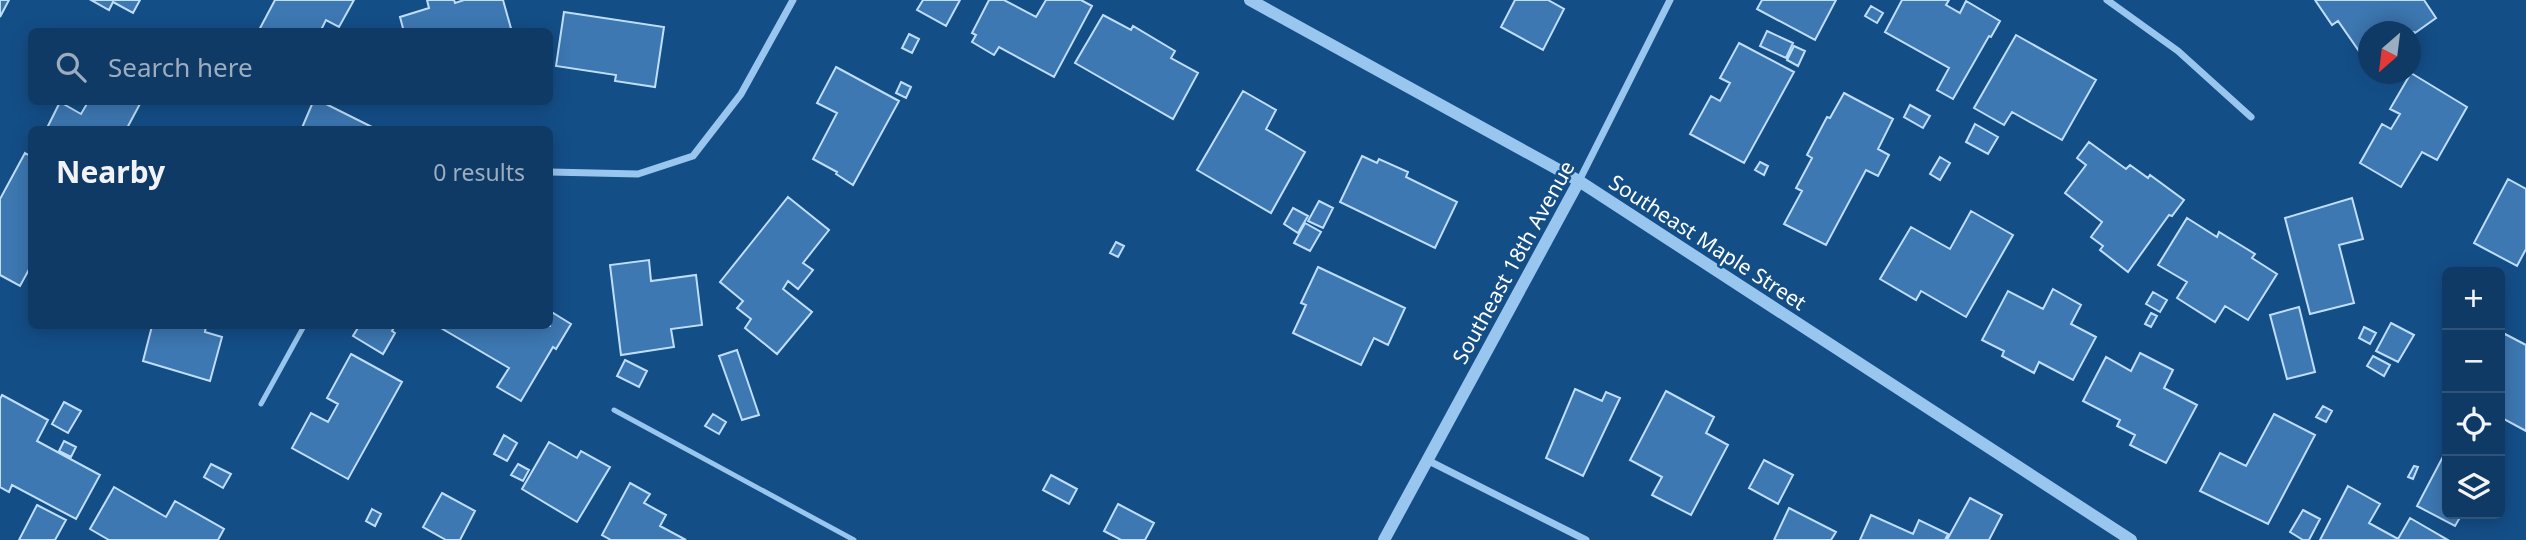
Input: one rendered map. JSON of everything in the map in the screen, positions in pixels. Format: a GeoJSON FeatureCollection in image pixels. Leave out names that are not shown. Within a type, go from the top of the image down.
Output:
{"type":"FeatureCollection","features":[{"type":"Feature","properties":{"kind":"street"},"geometry":{"type":"LineString","coordinates":[[553,172],[638,174],[693,156],[741,94],[793,0]]}},
{"type":"Feature","properties":{"kind":"street","name":"Southeast Maple Street"},"geometry":{"type":"LineString","coordinates":[[1250,0],[1579,181],[2132,540]]}},
{"type":"Feature","properties":{"kind":"street","name":"Southeast 18th Avenue"},"geometry":{"type":"LineString","coordinates":[[1384,540],[1579,181],[1670,0]]}},
{"type":"Feature","properties":{"kind":"street"},"geometry":{"type":"LineString","coordinates":[[2107,0],[2178,51],[2251,117]]}},
{"type":"Feature","properties":{"kind":"street"},"geometry":{"type":"LineString","coordinates":[[1427,460],[1586,540]]}},
{"type":"Feature","properties":{"kind":"lane"},"geometry":{"type":"LineString","coordinates":[[261,404],[302,329]]}},
{"type":"Feature","properties":{"kind":"lane"},"geometry":{"type":"LineString","coordinates":[[614,410],[854,540]]}},
{"type":"Feature","properties":{"kind":"building"},"geometry":{"type":"Polygon","coordinates":[[[0,0],[9,0],[0,17],[0,0]]]}},
{"type":"Feature","properties":{"kind":"building"},"geometry":{"type":"Polygon","coordinates":[[[91,0],[140,0],[133,13],[113,2],[109,10],[91,0]]]}},
{"type":"Feature","properties":{"kind":"building"},"geometry":{"type":"Polygon","coordinates":[[[275,0],[354,0],[339,27],[326,20],[322,28],[260,28],[275,0]]]}},
{"type":"Feature","properties":{"kind":"building"},"geometry":{"type":"Polygon","coordinates":[[[427,0],[454,0],[455,3],[464,0],[503,0],[511,28],[403,28],[400,17],[429,8],[427,0]]]}},
{"type":"Feature","properties":{"kind":"building"},"geometry":{"type":"Polygon","coordinates":[[[923,0],[960,0],[946,26],[917,10],[923,0]]]}},
{"type":"Feature","properties":{"kind":"building"},"geometry":{"type":"Polygon","coordinates":[[[989,0],[1004,0],[1036,17],[1046,0],[1081,0],[1092,6],[1054,77],[999,47],[994,55],[972,42],[976,35],[972,33],[989,0]]]}},
{"type":"Feature","properties":{"kind":"building"},"geometry":{"type":"Polygon","coordinates":[[[1515,0],[1548,0],[1564,9],[1543,50],[1501,27],[1515,0]]]}},
{"type":"Feature","properties":{"kind":"building"},"geometry":{"type":"Polygon","coordinates":[[[1762,0],[1836,0],[1815,40],[1757,9],[1762,0]]]}},
{"type":"Feature","properties":{"kind":"building"},"geometry":{"type":"Polygon","coordinates":[[[1902,0],[1949,0],[1946,5],[1960,13],[1966,1],[2000,21],[1953,99],[1937,90],[1949,68],[1885,32],[1902,0]]]}},
{"type":"Feature","properties":{"kind":"building"},"geometry":{"type":"Polygon","coordinates":[[[2315,0],[2424,0],[2436,18],[2421,29],[2421,21],[2358,21],[2358,50],[2338,21],[2332,25],[2315,0]]]}},
{"type":"Feature","properties":{"kind":"building"},"geometry":{"type":"Polygon","coordinates":[[[1871,6],[1883,13],[1877,23],[1865,16],[1871,6]]]}},
{"type":"Feature","properties":{"kind":"building"},"geometry":{"type":"Polygon","coordinates":[[[564,12],[664,27],[655,87],[615,81],[616,75],[556,66],[564,12]]]}},
{"type":"Feature","properties":{"kind":"building"},"geometry":{"type":"Polygon","coordinates":[[[1103,15],[1131,30],[1133,26],[1175,51],[1171,58],[1198,73],[1173,119],[1075,63],[1103,15]]]}},
{"type":"Feature","properties":{"kind":"building"},"geometry":{"type":"Polygon","coordinates":[[[1767,31],[1793,43],[1786,58],[1760,46],[1767,31]]]}},
{"type":"Feature","properties":{"kind":"building"},"geometry":{"type":"Polygon","coordinates":[[[909,34],[919,39],[912,53],[902,48],[909,34]]]}},
{"type":"Feature","properties":{"kind":"building"},"geometry":{"type":"Polygon","coordinates":[[[2016,35],[2096,80],[2062,140],[2012,112],[2004,125],[1974,108],[2016,35]]]}},
{"type":"Feature","properties":{"kind":"building"},"geometry":{"type":"Polygon","coordinates":[[[1739,43],[1794,72],[1744,163],[1690,134],[1711,96],[1720,101],[1730,83],[1720,78],[1739,43]]]}},
{"type":"Feature","properties":{"kind":"building"},"geometry":{"type":"Polygon","coordinates":[[[1794,46],[1805,51],[1798,66],[1787,60],[1794,46]]]}},
{"type":"Feature","properties":{"kind":"building"},"geometry":{"type":"Polygon","coordinates":[[[836,67],[899,101],[853,185],[836,174],[837,172],[813,159],[837,113],[817,103],[836,67]]]}},
{"type":"Feature","properties":{"kind":"building"},"geometry":{"type":"Polygon","coordinates":[[[2421,79],[2467,107],[2437,160],[2422,152],[2401,187],[2360,163],[2382,124],[2391,129],[2400,114],[2390,109],[2405,84],[2421,84],[2421,79]]]}},
{"type":"Feature","properties":{"kind":"building"},"geometry":{"type":"Polygon","coordinates":[[[901,82],[911,87],[906,98],[896,93],[901,82]]]}},
{"type":"Feature","properties":{"kind":"building"},"geometry":{"type":"Polygon","coordinates":[[[1243,91],[1276,110],[1266,129],[1305,152],[1271,213],[1197,170],[1243,91]]]}},
{"type":"Feature","properties":{"kind":"building"},"geometry":{"type":"Polygon","coordinates":[[[1844,93],[1893,119],[1878,149],[1889,155],[1878,176],[1866,170],[1826,245],[1784,224],[1802,191],[1796,188],[1812,158],[1807,155],[1827,117],[1830,118],[1844,93]]]}},
{"type":"Feature","properties":{"kind":"building"},"geometry":{"type":"Polygon","coordinates":[[[58,105],[65,105],[81,114],[86,105],[139,105],[128,126],[48,126],[58,105]]]}},
{"type":"Feature","properties":{"kind":"building"},"geometry":{"type":"Polygon","coordinates":[[[312,105],[328,105],[370,126],[303,126],[312,105]]]}},
{"type":"Feature","properties":{"kind":"building"},"geometry":{"type":"Polygon","coordinates":[[[1910,105],[1930,116],[1923,128],[1904,117],[1910,105]]]}},
{"type":"Feature","properties":{"kind":"building"},"geometry":{"type":"Polygon","coordinates":[[[1975,124],[1998,137],[1988,154],[1966,142],[1975,124]]]}},
{"type":"Feature","properties":{"kind":"building"},"geometry":{"type":"Polygon","coordinates":[[[2089,142],[2126,169],[2130,165],[2148,178],[2150,175],[2184,200],[2172,216],[2169,215],[2128,272],[2100,250],[2103,246],[2091,237],[2102,222],[2065,193],[2086,165],[2077,158],[2089,142]]]}},
{"type":"Feature","properties":{"kind":"building"},"geometry":{"type":"Polygon","coordinates":[[[25,153],[28,155],[28,271],[20,286],[0,275],[0,199],[25,153]]]}},
{"type":"Feature","properties":{"kind":"building"},"geometry":{"type":"Polygon","coordinates":[[[1362,156],[1377,163],[1379,159],[1408,172],[1406,177],[1457,202],[1435,248],[1340,202],[1362,156]]]}},
{"type":"Feature","properties":{"kind":"building"},"geometry":{"type":"Polygon","coordinates":[[[1940,157],[1950,163],[1940,180],[1930,174],[1940,157]]]}},
{"type":"Feature","properties":{"kind":"building"},"geometry":{"type":"Polygon","coordinates":[[[1760,162],[1768,166],[1764,175],[1755,170],[1760,162]]]}},
{"type":"Feature","properties":{"kind":"building"},"geometry":{"type":"Polygon","coordinates":[[[2508,179],[2526,189],[2526,249],[2517,266],[2474,243],[2508,179]]]}},
{"type":"Feature","properties":{"kind":"building"},"geometry":{"type":"Polygon","coordinates":[[[788,197],[829,230],[803,263],[813,270],[798,289],[788,281],[783,289],[812,312],[777,354],[745,328],[751,319],[737,308],[743,301],[720,282],[788,197]]]}},
{"type":"Feature","properties":{"kind":"building"},"geometry":{"type":"Polygon","coordinates":[[[2352,198],[2363,239],[2339,245],[2354,303],[2310,314],[2285,218],[2352,198]]]}},
{"type":"Feature","properties":{"kind":"building"},"geometry":{"type":"Polygon","coordinates":[[[1319,201],[1333,208],[1323,228],[1308,221],[1319,201]]]}},
{"type":"Feature","properties":{"kind":"building"},"geometry":{"type":"Polygon","coordinates":[[[1293,208],[1308,216],[1298,233],[1284,224],[1293,208]]]}},
{"type":"Feature","properties":{"kind":"building"},"geometry":{"type":"Polygon","coordinates":[[[1971,211],[2013,235],[1966,317],[1921,291],[1916,300],[1880,279],[1911,227],[1950,249],[1971,211]]]}},
{"type":"Feature","properties":{"kind":"building"},"geometry":{"type":"Polygon","coordinates":[[[2187,218],[2217,237],[2219,232],[2255,254],[2252,258],[2277,274],[2248,320],[2225,306],[2215,322],[2177,298],[2187,282],[2158,265],[2187,218]]]}},
{"type":"Feature","properties":{"kind":"building"},"geometry":{"type":"Polygon","coordinates":[[[1305,223],[1321,232],[1310,251],[1294,243],[1305,223]]]}},
{"type":"Feature","properties":{"kind":"building"},"geometry":{"type":"Polygon","coordinates":[[[1116,242],[1124,246],[1118,257],[1110,253],[1116,242]]]}},
{"type":"Feature","properties":{"kind":"building"},"geometry":{"type":"Polygon","coordinates":[[[649,260],[651,281],[696,275],[702,325],[671,329],[674,347],[621,355],[610,265],[649,260]]]}},
{"type":"Feature","properties":{"kind":"building"},"geometry":{"type":"Polygon","coordinates":[[[1318,267],[1405,308],[1388,345],[1374,338],[1361,365],[1293,333],[1306,305],[1301,303],[1318,267]]]}},
{"type":"Feature","properties":{"kind":"building"},"geometry":{"type":"Polygon","coordinates":[[[2053,289],[2081,305],[2071,324],[2096,337],[2073,380],[2039,362],[2034,373],[2002,356],[2004,351],[1982,340],[2008,291],[2043,309],[2053,289]]]}},
{"type":"Feature","properties":{"kind":"building"},"geometry":{"type":"Polygon","coordinates":[[[2153,292],[2167,300],[2160,312],[2146,304],[2153,292]]]}},
{"type":"Feature","properties":{"kind":"building"},"geometry":{"type":"Polygon","coordinates":[[[2299,307],[2315,372],[2287,379],[2270,315],[2299,307]]]}},
{"type":"Feature","properties":{"kind":"building"},"geometry":{"type":"Polygon","coordinates":[[[553,313],[571,324],[556,349],[553,347],[521,401],[497,387],[509,368],[443,329],[553,329],[553,313]]]}},
{"type":"Feature","properties":{"kind":"building"},"geometry":{"type":"Polygon","coordinates":[[[2151,313],[2157,316],[2151,327],[2145,324],[2151,313]]]}},
{"type":"Feature","properties":{"kind":"building"},"geometry":{"type":"Polygon","coordinates":[[[2391,323],[2414,335],[2398,362],[2376,351],[2391,323]]]}},
{"type":"Feature","properties":{"kind":"building"},"geometry":{"type":"Polygon","coordinates":[[[2364,327],[2376,333],[2370,344],[2359,338],[2364,327]]]}},
{"type":"Feature","properties":{"kind":"building"},"geometry":{"type":"Polygon","coordinates":[[[151,329],[206,329],[205,332],[222,337],[210,381],[143,361],[151,329]]]}},
{"type":"Feature","properties":{"kind":"building"},"geometry":{"type":"Polygon","coordinates":[[[357,329],[393,329],[395,333],[383,354],[353,336],[357,329]]]}},
{"type":"Feature","properties":{"kind":"building"},"geometry":{"type":"Polygon","coordinates":[[[2505,334],[2526,345],[2526,431],[2505,420],[2505,334]]]}},
{"type":"Feature","properties":{"kind":"building"},"geometry":{"type":"Polygon","coordinates":[[[737,350],[759,415],[742,420],[719,356],[737,350]]]}},
{"type":"Feature","properties":{"kind":"building"},"geometry":{"type":"Polygon","coordinates":[[[2140,353],[2173,370],[2164,388],[2197,405],[2166,463],[2130,445],[2135,435],[2117,426],[2120,420],[2083,401],[2106,357],[2131,371],[2140,353]]]}},
{"type":"Feature","properties":{"kind":"building"},"geometry":{"type":"Polygon","coordinates":[[[351,354],[402,382],[348,479],[292,448],[311,413],[328,422],[338,404],[327,398],[351,354]]]}},
{"type":"Feature","properties":{"kind":"building"},"geometry":{"type":"Polygon","coordinates":[[[2373,356],[2390,365],[2384,376],[2367,366],[2373,356]]]}},
{"type":"Feature","properties":{"kind":"building"},"geometry":{"type":"Polygon","coordinates":[[[625,360],[647,371],[639,387],[617,376],[625,360]]]}},
{"type":"Feature","properties":{"kind":"building"},"geometry":{"type":"Polygon","coordinates":[[[1575,389],[1602,401],[1606,392],[1620,398],[1583,476],[1546,458],[1575,389]]]}},
{"type":"Feature","properties":{"kind":"building"},"geometry":{"type":"Polygon","coordinates":[[[1666,391],[1714,417],[1706,433],[1728,445],[1691,515],[1652,495],[1662,477],[1630,460],[1666,391]]]}},
{"type":"Feature","properties":{"kind":"building"},"geometry":{"type":"Polygon","coordinates":[[[2,395],[48,420],[37,441],[100,475],[76,519],[12,485],[9,492],[0,487],[2,395]]]}},
{"type":"Feature","properties":{"kind":"building"},"geometry":{"type":"Polygon","coordinates":[[[64,402],[81,411],[68,433],[52,424],[64,402]]]}},
{"type":"Feature","properties":{"kind":"building"},"geometry":{"type":"Polygon","coordinates":[[[2323,406],[2332,411],[2326,422],[2316,417],[2323,406]]]}},
{"type":"Feature","properties":{"kind":"building"},"geometry":{"type":"Polygon","coordinates":[[[713,414],[726,422],[719,434],[705,426],[713,414]]]}},
{"type":"Feature","properties":{"kind":"building"},"geometry":{"type":"Polygon","coordinates":[[[2274,414],[2315,435],[2268,524],[2200,491],[2220,453],[2246,466],[2274,414]]]}},
{"type":"Feature","properties":{"kind":"building"},"geometry":{"type":"Polygon","coordinates":[[[504,435],[517,443],[507,461],[494,454],[504,435]]]}},
{"type":"Feature","properties":{"kind":"building"},"geometry":{"type":"Polygon","coordinates":[[[64,441],[76,447],[71,457],[59,451],[64,441]]]}},
{"type":"Feature","properties":{"kind":"building"},"geometry":{"type":"Polygon","coordinates":[[[549,442],[577,458],[581,451],[610,467],[577,522],[522,489],[549,442]]]}},
{"type":"Feature","properties":{"kind":"building"},"geometry":{"type":"Polygon","coordinates":[[[2442,458],[2442,519],[2459,519],[2455,526],[2417,506],[2442,458]]]}},
{"type":"Feature","properties":{"kind":"building"},"geometry":{"type":"Polygon","coordinates":[[[1764,460],[1793,475],[1778,504],[1749,488],[1764,460]]]}},
{"type":"Feature","properties":{"kind":"building"},"geometry":{"type":"Polygon","coordinates":[[[211,464],[231,474],[223,488],[204,477],[211,464]]]}},
{"type":"Feature","properties":{"kind":"building"},"geometry":{"type":"Polygon","coordinates":[[[518,464],[529,470],[523,481],[511,475],[518,464]]]}},
{"type":"Feature","properties":{"kind":"building"},"geometry":{"type":"Polygon","coordinates":[[[2414,466],[2418,467],[2413,479],[2408,477],[2414,466]]]}},
{"type":"Feature","properties":{"kind":"building"},"geometry":{"type":"Polygon","coordinates":[[[1051,475],[1077,489],[1069,504],[1043,490],[1051,475]]]}},
{"type":"Feature","properties":{"kind":"building"},"geometry":{"type":"Polygon","coordinates":[[[630,483],[650,494],[644,503],[666,515],[660,526],[686,540],[611,540],[602,535],[630,483]]]}},
{"type":"Feature","properties":{"kind":"building"},"geometry":{"type":"Polygon","coordinates":[[[2348,486],[2380,504],[2369,523],[2398,539],[2410,518],[2448,540],[2320,540],[2348,486]]]}},
{"type":"Feature","properties":{"kind":"building"},"geometry":{"type":"Polygon","coordinates":[[[114,487],[166,517],[175,501],[224,529],[218,540],[109,540],[90,529],[114,487]]]}},
{"type":"Feature","properties":{"kind":"building"},"geometry":{"type":"Polygon","coordinates":[[[442,493],[475,511],[460,540],[446,540],[423,527],[442,493]]]}},
{"type":"Feature","properties":{"kind":"building"},"geometry":{"type":"Polygon","coordinates":[[[1970,498],[2002,515],[1989,540],[1947,540],[1970,498]]]}},
{"type":"Feature","properties":{"kind":"building"},"geometry":{"type":"Polygon","coordinates":[[[1118,504],[1154,523],[1145,540],[1121,540],[1104,531],[1118,504]]]}},
{"type":"Feature","properties":{"kind":"building"},"geometry":{"type":"Polygon","coordinates":[[[37,505],[66,520],[55,540],[19,540],[37,505]]]}},
{"type":"Feature","properties":{"kind":"building"},"geometry":{"type":"Polygon","coordinates":[[[1789,508],[1836,532],[1831,540],[1774,540],[1789,508]]]}},
{"type":"Feature","properties":{"kind":"building"},"geometry":{"type":"Polygon","coordinates":[[[372,509],[381,514],[375,526],[366,521],[372,509]]]}},
{"type":"Feature","properties":{"kind":"building"},"geometry":{"type":"Polygon","coordinates":[[[2303,510],[2320,519],[2309,540],[2303,540],[2290,532],[2303,510]]]}},
{"type":"Feature","properties":{"kind":"building"},"geometry":{"type":"Polygon","coordinates":[[[1871,515],[1913,534],[1919,520],[1948,534],[1945,540],[1860,540],[1871,515]]]}}]}
